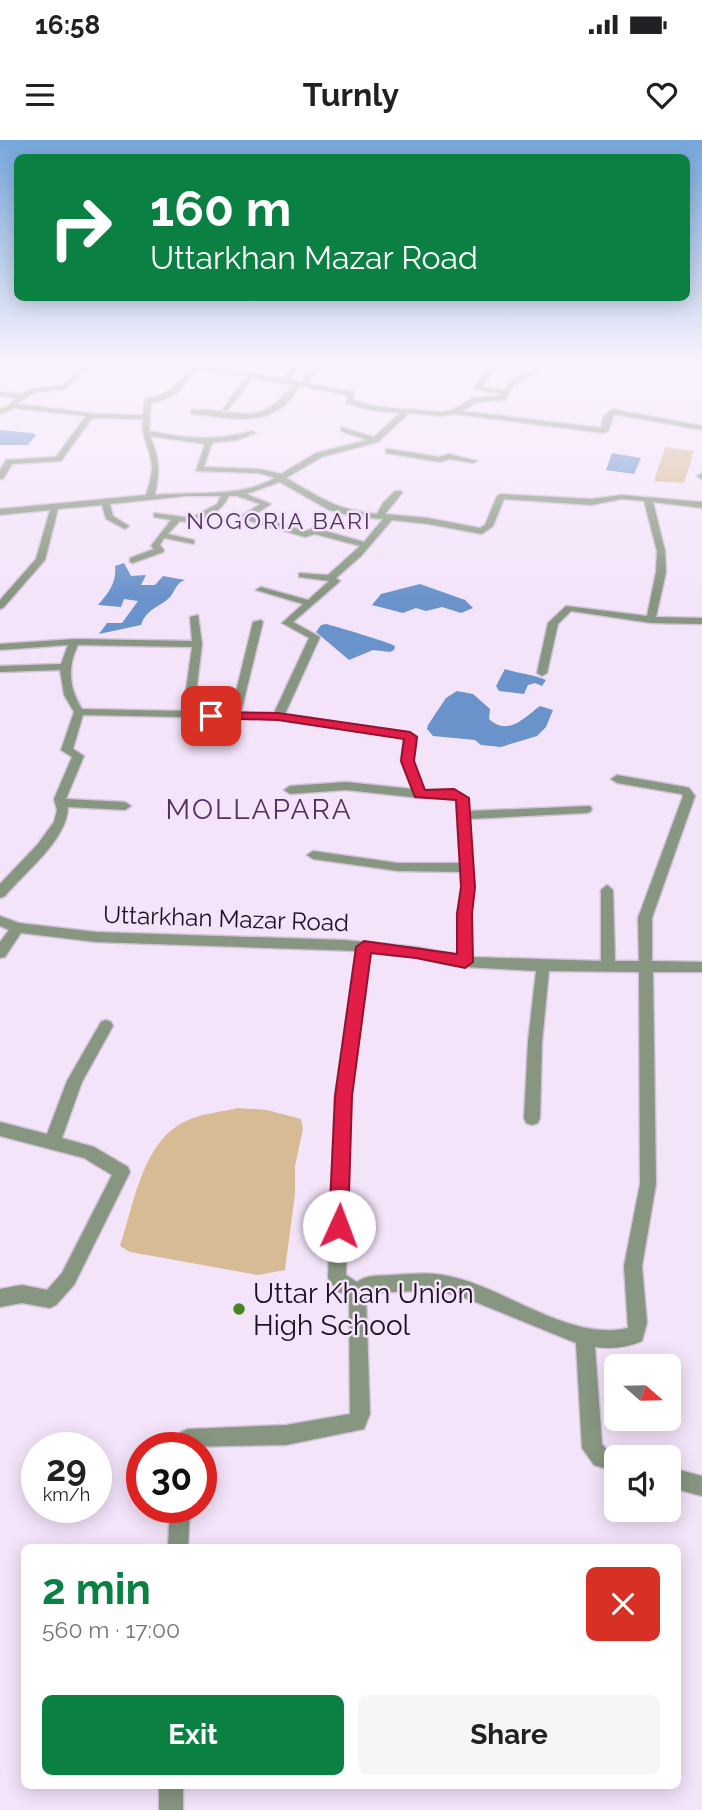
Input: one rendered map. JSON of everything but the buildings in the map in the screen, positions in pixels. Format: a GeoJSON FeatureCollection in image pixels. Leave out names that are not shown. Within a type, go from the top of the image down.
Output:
{"type":"FeatureCollection","features":[{"type":"Feature","properties":{"kind":"street"},"geometry":{"type":"LineString","coordinates":[[0,477],[9,461],[58,458],[71,440]]}},
{"type":"Feature","properties":{"kind":"street"},"geometry":{"type":"LineString","coordinates":[[148,440],[155,458],[156,471],[150,498]]}},
{"type":"Feature","properties":{"kind":"street"},"geometry":{"type":"LineString","coordinates":[[194,440],[229,440]]}},
{"type":"Feature","properties":{"kind":"street"},"geometry":{"type":"LineString","coordinates":[[237,494],[282,477],[319,455],[372,440]]}},
{"type":"Feature","properties":{"kind":"street"},"geometry":{"type":"LineString","coordinates":[[209,442],[199,469],[259,471],[282,477],[332,508],[383,518],[422,521],[482,531],[487,529],[501,496],[591,502],[622,497],[702,505]]}},
{"type":"Feature","properties":{"kind":"street"},"geometry":{"type":"LineString","coordinates":[[389,451],[440,460],[449,456],[473,461]]}},
{"type":"Feature","properties":{"kind":"street"},"geometry":{"type":"LineString","coordinates":[[330,578],[358,554],[383,518],[386,505],[398,493]]}},
{"type":"Feature","properties":{"kind":"street"},"geometry":{"type":"LineString","coordinates":[[157,515],[192,521],[220,506],[226,494]]}},
{"type":"Feature","properties":{"kind":"street"},"geometry":{"type":"LineString","coordinates":[[0,512],[150,498],[237,494],[267,504],[246,517],[305,534],[315,531],[365,545]]}},
{"type":"Feature","properties":{"kind":"street"},"geometry":{"type":"LineString","coordinates":[[648,499],[658,536],[661,561],[651,621]]}},
{"type":"Feature","properties":{"kind":"street"},"geometry":{"type":"LineString","coordinates":[[105,502],[109,517],[125,526]]}},
{"type":"Feature","properties":{"kind":"street"},"geometry":{"type":"LineString","coordinates":[[0,606],[40,560],[55,506]]}},
{"type":"Feature","properties":{"kind":"street"},"geometry":{"type":"LineString","coordinates":[[133,560],[160,550],[155,545],[178,518]]}},
{"type":"Feature","properties":{"kind":"street"},"geometry":{"type":"LineString","coordinates":[[162,535],[191,542]]}},
{"type":"Feature","properties":{"kind":"street"},"geometry":{"type":"LineString","coordinates":[[278,716],[315,637],[287,623],[335,581],[302,575]]}},
{"type":"Feature","properties":{"kind":"street"},"geometry":{"type":"LineString","coordinates":[[261,590],[310,603]]}},
{"type":"Feature","properties":{"kind":"street"},"geometry":{"type":"LineString","coordinates":[[542,673],[553,623],[569,608],[651,621],[702,621]]}},
{"type":"Feature","properties":{"kind":"street"},"geometry":{"type":"LineString","coordinates":[[188,715],[197,644],[195,617]]}},
{"type":"Feature","properties":{"kind":"street"},"geometry":{"type":"LineString","coordinates":[[235,716],[258,622]]}},
{"type":"Feature","properties":{"kind":"street"},"geometry":{"type":"LineString","coordinates":[[0,646],[75,642],[197,644]]}},
{"type":"Feature","properties":{"kind":"street"},"geometry":{"type":"LineString","coordinates":[[75,642],[65,667],[64,683],[70,700],[79,712]]}},
{"type":"Feature","properties":{"kind":"street"},"geometry":{"type":"LineString","coordinates":[[0,669],[65,667]]}},
{"type":"Feature","properties":{"kind":"street"},"geometry":{"type":"LineString","coordinates":[[79,712],[278,716],[411,737],[407,761],[420,794]]}},
{"type":"Feature","properties":{"kind":"street"},"geometry":{"type":"LineString","coordinates":[[0,893],[57,831],[64,817],[60,799],[78,756],[67,750],[79,712]]}},
{"type":"Feature","properties":{"kind":"street"},"geometry":{"type":"LineString","coordinates":[[217,1438],[285,1435],[358,1422],[360,1414],[356,1300],[359,1291],[366,1285],[445,1284],[469,1290],[585,1337],[626,1339],[636,1335],[638,1323],[633,1266],[649,1184],[645,918],[689,796],[685,790],[617,779]]}},
{"type":"Feature","properties":{"kind":"street"},"geometry":{"type":"LineString","coordinates":[[290,790],[346,786],[420,794],[458,794],[462,798],[468,887],[464,914],[465,962]]}},
{"type":"Feature","properties":{"kind":"street"},"geometry":{"type":"LineString","coordinates":[[63,803],[125,806]]}},
{"type":"Feature","properties":{"kind":"street"},"geometry":{"type":"LineString","coordinates":[[463,814],[586,809]]}},
{"type":"Feature","properties":{"kind":"street"},"geometry":{"type":"LineString","coordinates":[[313,855],[398,867],[465,868]]}},
{"type":"Feature","properties":{"kind":"street"},"geometry":{"type":"LineString","coordinates":[[607,890],[608,966]]}},
{"type":"Feature","properties":{"kind":"street","name":"Uttarkhan Mazar Road"},"geometry":{"type":"LineString","coordinates":[[0,921],[17,928],[96,937],[364,947],[416,952],[465,962],[543,966],[702,967]]}},
{"type":"Feature","properties":{"kind":"street"},"geometry":{"type":"LineString","coordinates":[[0,953],[17,928]]}},
{"type":"Feature","properties":{"kind":"street"},"geometry":{"type":"LineString","coordinates":[[359,1291],[343,1285],[337,1278],[344,1096],[364,947]]}},
{"type":"Feature","properties":{"kind":"street"},"geometry":{"type":"LineString","coordinates":[[532,1118],[535,1042],[543,966]]}},
{"type":"Feature","properties":{"kind":"street"},"geometry":{"type":"LineString","coordinates":[[53,1142],[61,1108],[74,1078],[106,1026]]}},
{"type":"Feature","properties":{"kind":"street"},"geometry":{"type":"LineString","coordinates":[[0,1129],[88,1152],[122,1172],[68,1279],[50,1298],[22,1294],[0,1298]]}},
{"type":"Feature","properties":{"kind":"street"},"geometry":{"type":"LineString","coordinates":[[585,1337],[592,1448],[604,1459]]}},
{"type":"Feature","properties":{"kind":"street"},"geometry":{"type":"LineString","coordinates":[[681,1480],[702,1486]]}},
{"type":"Feature","properties":{"kind":"street"},"geometry":{"type":"LineString","coordinates":[[178,1544],[179,1523]]}},
{"type":"Feature","properties":{"kind":"street"},"geometry":{"type":"LineString","coordinates":[[171,1789],[171,1810]]}},
{"type":"Feature","properties":{"kind":"shaded area"},"geometry":{"type":"Polygon","coordinates":[[[665,447],[694,451],[684,483],[654,481],[665,447]]]}},
{"type":"Feature","properties":{"kind":"shaded area"},"geometry":{"type":"Polygon","coordinates":[[[238,1108],[267,1110],[301,1119],[303,1129],[295,1166],[295,1194],[285,1270],[258,1275],[130,1252],[120,1246],[141,1176],[158,1144],[190,1119],[238,1108]]]}},
{"type":"Feature","properties":{"kind":"water"},"geometry":{"type":"Polygon","coordinates":[[[0,440],[32,440],[28,445],[0,445],[0,440]]]}},
{"type":"Feature","properties":{"kind":"water"},"geometry":{"type":"Polygon","coordinates":[[[612,453],[641,458],[634,474],[606,470],[612,453]]]}},
{"type":"Feature","properties":{"kind":"water"},"geometry":{"type":"Polygon","coordinates":[[[124,563],[131,576],[146,575],[141,585],[155,585],[163,576],[185,580],[177,585],[170,597],[147,615],[141,625],[99,634],[107,623],[122,623],[138,601],[124,599],[121,607],[98,605],[113,583],[115,566],[124,563]]]}},
{"type":"Feature","properties":{"kind":"water"},"geometry":{"type":"Polygon","coordinates":[[[420,584],[465,600],[473,608],[461,613],[442,607],[426,611],[416,608],[403,613],[372,605],[381,594],[420,584]]]}},
{"type":"Feature","properties":{"kind":"water"},"geometry":{"type":"Polygon","coordinates":[[[326,624],[391,644],[395,646],[394,650],[373,650],[349,660],[316,632],[321,625],[326,624]]]}},
{"type":"Feature","properties":{"kind":"water"},"geometry":{"type":"Polygon","coordinates":[[[505,669],[546,680],[542,686],[535,683],[528,685],[524,694],[499,691],[496,686],[505,669]]]}},
{"type":"Feature","properties":{"kind":"water"},"geometry":{"type":"Polygon","coordinates":[[[457,691],[473,694],[490,709],[489,719],[503,726],[510,726],[522,720],[540,706],[553,710],[546,727],[537,736],[501,747],[481,745],[475,740],[433,736],[427,729],[428,725],[446,698],[457,691]]]}},
{"type":"Feature","properties":{"kind":"place","name":"Uttar Khan Union High School"},"geometry":{"type":"Point","coordinates":[239,1309]}},
{"type":"Feature","properties":{"kind":"district","name":"NOGORIA BARI"},"geometry":{"type":"Point","coordinates":[279,521]}},
{"type":"Feature","properties":{"kind":"district","name":"MOLLAPARA"},"geometry":{"type":"Point","coordinates":[259,809]}},
{"type":"Feature","properties":{"kind":"route"},"geometry":{"type":"LineString","coordinates":[[211,716],[278,716],[406,735],[411,737],[412,741],[407,761],[420,794],[454,793],[462,798],[468,887],[464,914],[465,962],[416,952],[364,947],[344,1096],[339,1226]]}}]}
